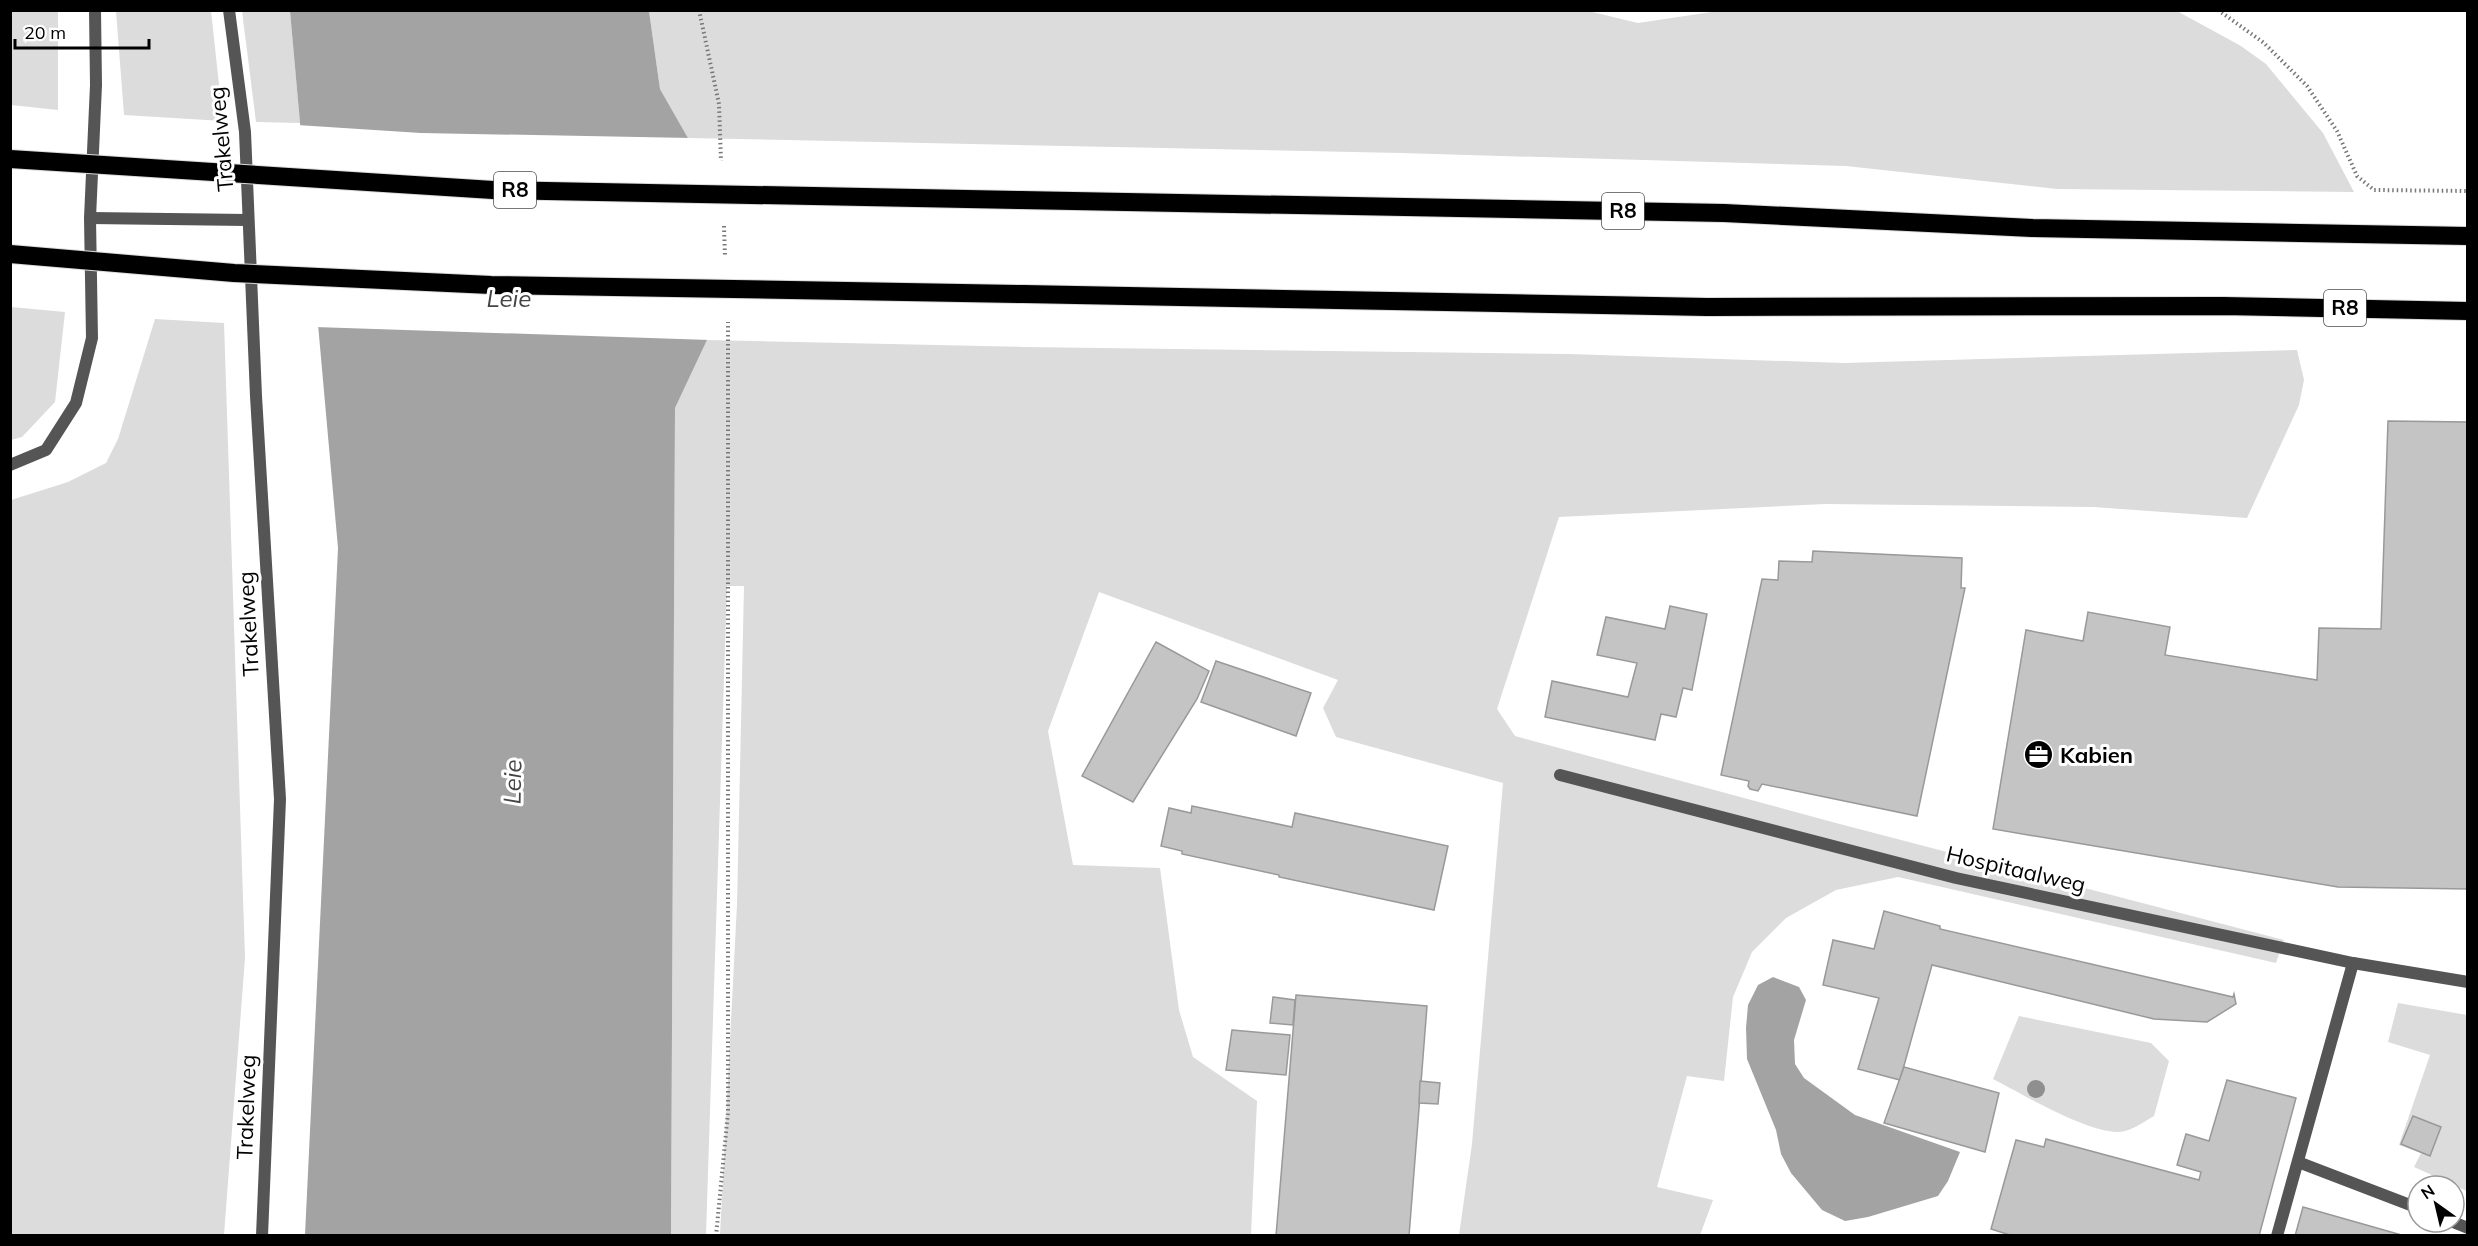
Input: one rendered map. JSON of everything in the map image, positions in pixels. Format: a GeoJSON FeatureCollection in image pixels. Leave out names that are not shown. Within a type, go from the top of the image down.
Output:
{"type":"FeatureCollection","features":[{"type":"Feature","properties":{"kind":"highway","name":"R8"},"geometry":{"type":"LineString","coordinates":[[10,159],[494,190],[1724,213],[2032,228],[2468,236]]}},
{"type":"Feature","properties":{"kind":"highway","name":"R8"},"geometry":{"type":"LineString","coordinates":[[10,254],[234,273],[491,285],[1707,307],[2223,306],[2468,311]]}},
{"type":"Feature","properties":{"kind":"street"},"geometry":{"type":"LineString","coordinates":[[10,465],[46,450],[76,403],[92,338],[90,218],[96,85],[95,10]]}},
{"type":"Feature","properties":{"kind":"street","name":"Trakelweg"},"geometry":{"type":"LineString","coordinates":[[229,10],[245,132],[247,220],[280,799],[262,1236]]}},
{"type":"Feature","properties":{"kind":"street"},"geometry":{"type":"LineString","coordinates":[[90,218],[247,220]]}},
{"type":"Feature","properties":{"kind":"street","name":"Hospitaalweg"},"geometry":{"type":"LineString","coordinates":[[1560,775],[1956,878],[2353,963],[2468,982]]}},
{"type":"Feature","properties":{"kind":"street"},"geometry":{"type":"LineString","coordinates":[[2277,1236],[2353,963]]}},
{"type":"Feature","properties":{"kind":"street"},"geometry":{"type":"LineString","coordinates":[[2298,1162],[2406,1203]]}},
{"type":"Feature","properties":{"kind":"path"},"geometry":{"type":"LineString","coordinates":[[699,10],[719,104],[721,163]]}},
{"type":"Feature","properties":{"kind":"path"},"geometry":{"type":"LineString","coordinates":[[2218,10],[2264,43],[2307,86],[2337,131],[2357,176],[2374,190],[2468,191]]}},
{"type":"Feature","properties":{"kind":"path"},"geometry":{"type":"LineString","coordinates":[[724,222],[725,258]]}},
{"type":"Feature","properties":{"kind":"path"},"geometry":{"type":"LineString","coordinates":[[716,1236],[728,1112],[727,317]]}},
{"type":"Feature","properties":{"kind":"shaded area"},"geometry":{"type":"Polygon","coordinates":[[[11,10],[58,11],[58,110],[11,105],[11,10]]]}},
{"type":"Feature","properties":{"kind":"shaded area"},"geometry":{"type":"Polygon","coordinates":[[[1584,10],[1638,23],[1725,10],[2177,11],[2241,46],[2266,64],[2323,133],[2354,192],[2057,189],[1846,166],[1401,153],[688,138],[660,89],[649,11],[1584,10]]]}},
{"type":"Feature","properties":{"kind":"shaded area"},"geometry":{"type":"Polygon","coordinates":[[[116,11],[211,11],[223,121],[124,115],[116,11]]]}},
{"type":"Feature","properties":{"kind":"shaded area"},"geometry":{"type":"Polygon","coordinates":[[[242,11],[290,11],[300,123],[256,122],[242,11]]]}},
{"type":"Feature","properties":{"kind":"shaded area"},"geometry":{"type":"Polygon","coordinates":[[[11,307],[65,312],[55,402],[22,437],[11,440],[11,307]]]}},
{"type":"Feature","properties":{"kind":"shaded area"},"geometry":{"type":"Polygon","coordinates":[[[155,319],[224,323],[245,958],[224,1235],[11,1235],[11,500],[68,482],[106,463],[118,439],[155,319]]]}},
{"type":"Feature","properties":{"kind":"shaded area"},"geometry":{"type":"Polygon","coordinates":[[[707,340],[1025,347],[1569,354],[1844,363],[2297,350],[2304,380],[2299,405],[2247,518],[2093,507],[1825,504],[1559,517],[1497,709],[1515,736],[2284,940],[2276,963],[1898,877],[1836,890],[1786,918],[1752,952],[1733,997],[1724,1081],[1687,1076],[1657,1187],[1713,1200],[1700,1235],[1459,1235],[1472,1144],[1503,783],[1336,737],[1323,708],[1338,680],[1099,592],[1048,731],[1073,865],[1160,868],[1179,1010],[1193,1057],[1257,1101],[1251,1235],[720,1235],[737,904],[744,586],[727,586],[706,1235],[671,1236],[675,408],[707,340]]]}},
{"type":"Feature","properties":{"kind":"shaded area"},"geometry":{"type":"Polygon","coordinates":[[[2398,1003],[2467,1015],[2467,1191],[2466,1174],[2429,1174],[2414,1167],[2421,1153],[2399,1145],[2430,1055],[2388,1042],[2398,1003]]]}},
{"type":"Feature","properties":{"kind":"shaded area"},"geometry":{"type":"Polygon","coordinates":[[[2019,1016],[2151,1043],[2169,1061],[2154,1116],[2136,1127],[2112,1132],[2078,1122],[1993,1079],[2019,1016]]]}},
{"type":"Feature","properties":{"kind":"water","name":"Leie"},"geometry":{"type":"Polygon","coordinates":[[[290,11],[649,11],[660,89],[688,138],[707,340],[675,408],[671,1235],[305,1235],[338,548],[290,11]]]}},
{"type":"Feature","properties":{"kind":"water"},"geometry":{"type":"Polygon","coordinates":[[[1773,977],[1799,987],[1806,1000],[1794,1040],[1795,1064],[1804,1078],[1855,1115],[1960,1152],[1948,1181],[1938,1196],[1868,1217],[1845,1221],[1822,1210],[1791,1173],[1781,1154],[1776,1130],[1747,1059],[1748,1005],[1758,985],[1773,977]]]}},
{"type":"Feature","properties":{"kind":"pier"},"geometry":{"type":"Polygon","coordinates":[[[297,125],[421,133],[691,138],[710,340],[315,327],[297,125]]]}},
{"type":"Feature","properties":{"kind":"building"},"geometry":{"type":"Polygon","coordinates":[[[2388,421],[2468,422],[2468,889],[2338,887],[1993,829],[2026,630],[2083,641],[2088,612],[2170,627],[2165,655],[2317,680],[2319,628],[2381,629],[2388,421]]]}},
{"type":"Feature","properties":{"kind":"building"},"geometry":{"type":"Polygon","coordinates":[[[1813,551],[1962,558],[1961,588],[1965,588],[1917,816],[1762,784],[1758,791],[1750,789],[1749,781],[1721,775],[1762,579],[1778,580],[1779,561],[1812,562],[1813,551]]]}},
{"type":"Feature","properties":{"kind":"building"},"geometry":{"type":"Polygon","coordinates":[[[1670,606],[1707,614],[1692,690],[1683,688],[1676,717],[1661,714],[1655,740],[1545,717],[1552,681],[1628,697],[1637,663],[1597,655],[1606,617],[1665,629],[1670,606]]]}},
{"type":"Feature","properties":{"kind":"building"},"geometry":{"type":"Polygon","coordinates":[[[1156,642],[1209,671],[1197,699],[1133,802],[1082,776],[1156,642]]]}},
{"type":"Feature","properties":{"kind":"building"},"geometry":{"type":"Polygon","coordinates":[[[1216,661],[1311,693],[1296,736],[1201,702],[1216,661]]]}},
{"type":"Feature","properties":{"kind":"building"},"geometry":{"type":"Polygon","coordinates":[[[1192,806],[1292,827],[1295,813],[1448,846],[1434,910],[1279,877],[1279,875],[1182,854],[1182,851],[1161,846],[1169,808],[1191,813],[1192,806]]]}},
{"type":"Feature","properties":{"kind":"building"},"geometry":{"type":"Polygon","coordinates":[[[1884,911],[1940,926],[1940,929],[2233,997],[2234,994],[2236,1004],[2207,1022],[2154,1019],[1932,965],[1900,1080],[1858,1069],[1879,998],[1823,985],[1833,940],[1874,949],[1884,911]]]}},
{"type":"Feature","properties":{"kind":"building"},"geometry":{"type":"Polygon","coordinates":[[[1296,995],[1427,1006],[1409,1236],[1276,1236],[1296,995]]]}},
{"type":"Feature","properties":{"kind":"building"},"geometry":{"type":"Polygon","coordinates":[[[1273,997],[1295,1000],[1293,1025],[1270,1023],[1273,997]]]}},
{"type":"Feature","properties":{"kind":"building"},"geometry":{"type":"Polygon","coordinates":[[[1232,1030],[1290,1035],[1286,1075],[1226,1070],[1232,1030]]]}},
{"type":"Feature","properties":{"kind":"building"},"geometry":{"type":"Polygon","coordinates":[[[1904,1067],[1999,1093],[1985,1152],[1884,1123],[1904,1067]]]}},
{"type":"Feature","properties":{"kind":"building"},"geometry":{"type":"Polygon","coordinates":[[[2227,1080],[2296,1098],[2259,1236],[2013,1236],[1991,1229],[2016,1140],[2044,1147],[2046,1139],[2199,1180],[2201,1172],[2177,1165],[2186,1134],[2209,1141],[2227,1080]]]}},
{"type":"Feature","properties":{"kind":"building"},"geometry":{"type":"Polygon","coordinates":[[[1420,1081],[1440,1083],[1438,1104],[1419,1103],[1420,1081]]]}},
{"type":"Feature","properties":{"kind":"building"},"geometry":{"type":"Polygon","coordinates":[[[2413,1116],[2441,1127],[2430,1156],[2401,1144],[2413,1116]]]}},
{"type":"Feature","properties":{"kind":"building"},"geometry":{"type":"Polygon","coordinates":[[[2303,1207],[2405,1236],[2295,1236],[2303,1207]]]}},
{"type":"Feature","properties":{"kind":"place","name":"Kabien"},"geometry":{"type":"Point","coordinates":[2039,755]}}]}
